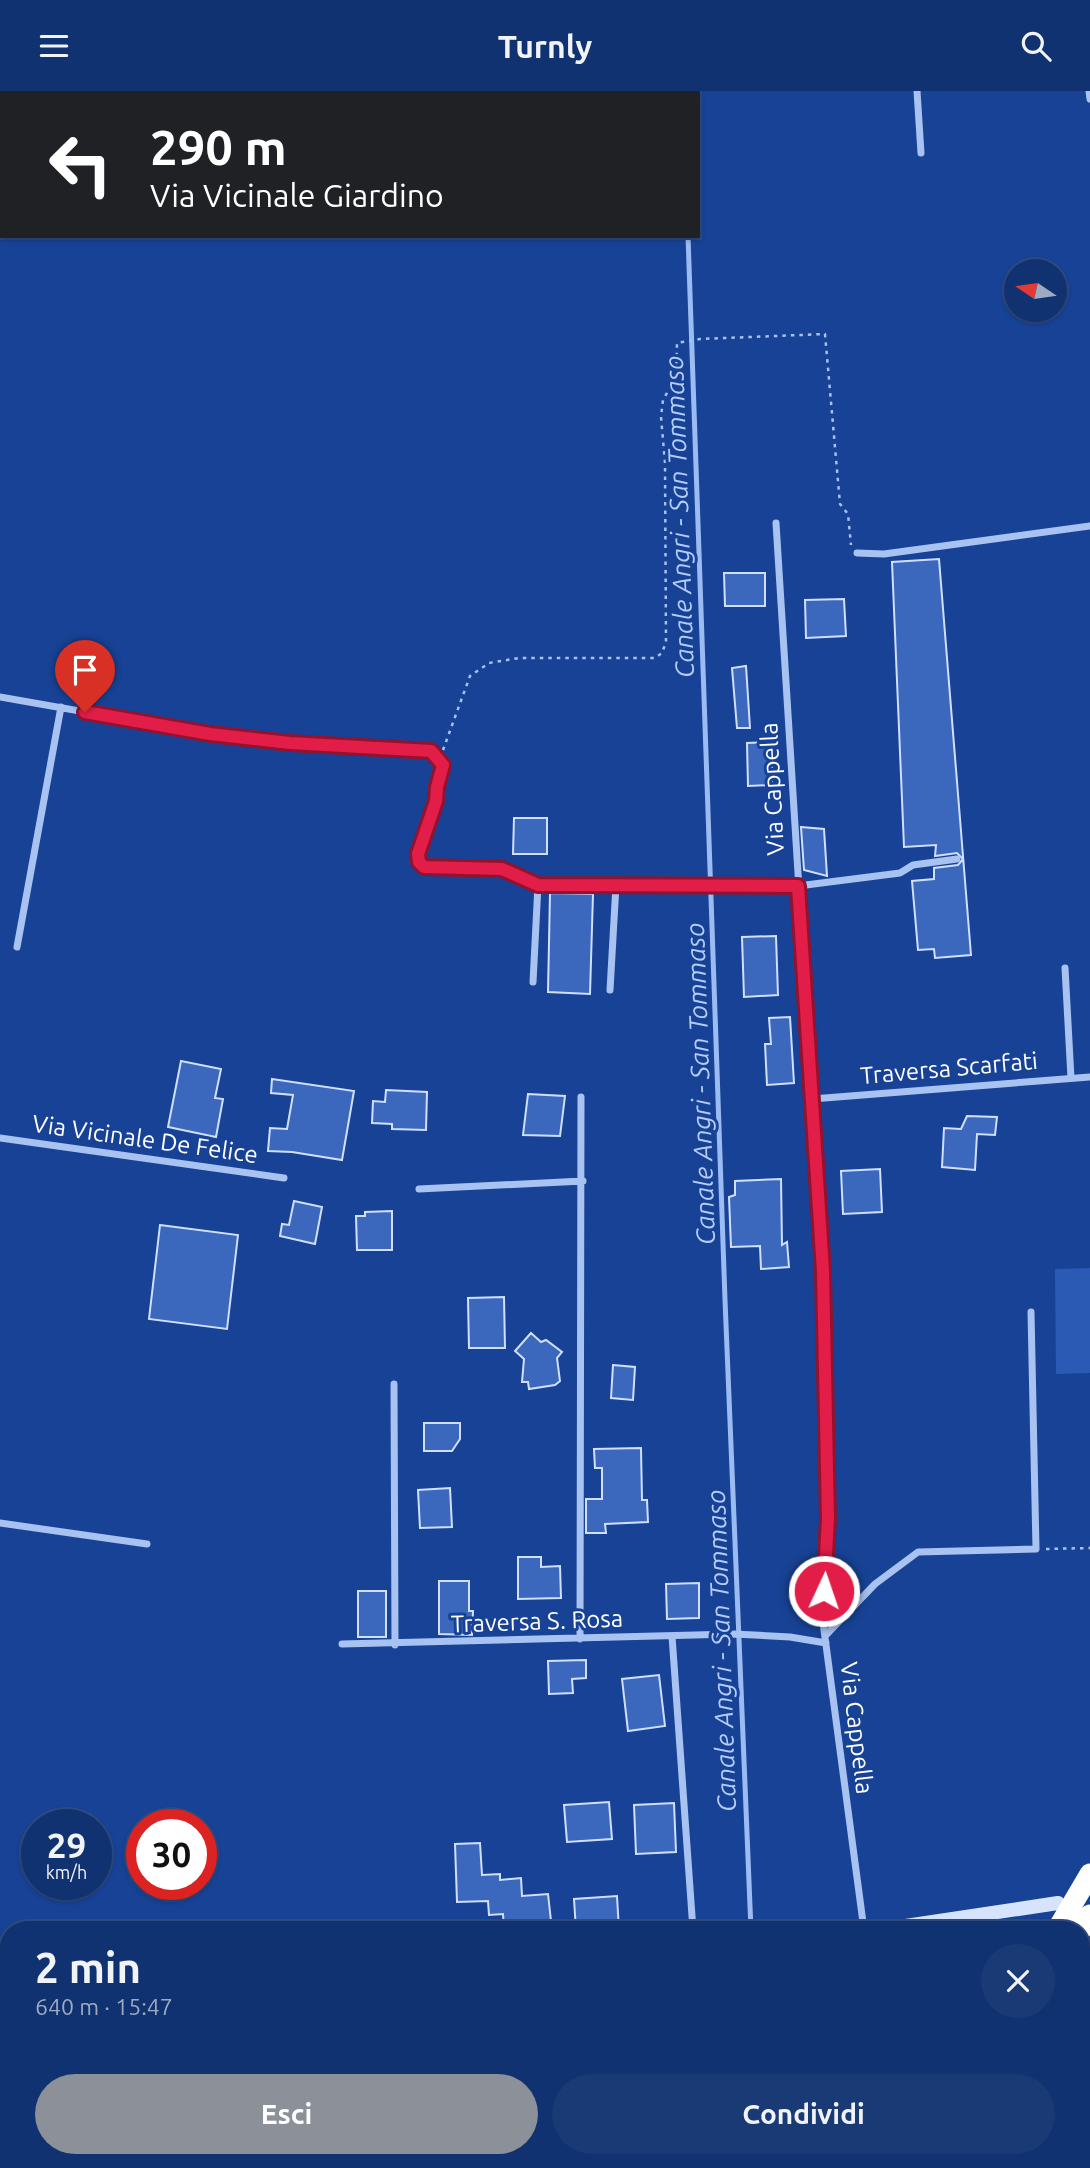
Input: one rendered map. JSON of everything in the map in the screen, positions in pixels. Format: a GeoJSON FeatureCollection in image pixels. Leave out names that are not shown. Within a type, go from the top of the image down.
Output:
{"type":"FeatureCollection","features":[{"type":"Feature","properties":{"kind":"highway"},"geometry":{"type":"LineString","coordinates":[[1062,1921],[1090,1874]]}},
{"type":"Feature","properties":{"kind":"street"},"geometry":{"type":"LineString","coordinates":[[917,91],[921,153]]}},
{"type":"Feature","properties":{"kind":"street"},"geometry":{"type":"LineString","coordinates":[[1089,91],[1090,99]]}},
{"type":"Feature","properties":{"kind":"street","name":"Via Cappella"},"geometry":{"type":"LineString","coordinates":[[776,523],[823,1285],[828,1519],[822,1615],[863,1921]]}},
{"type":"Feature","properties":{"kind":"street"},"geometry":{"type":"LineString","coordinates":[[857,553],[884,554],[1090,526]]}},
{"type":"Feature","properties":{"kind":"street"},"geometry":{"type":"LineString","coordinates":[[0,697],[210,734],[290,743],[431,751],[443,765],[436,801],[418,854],[419,862],[424,867],[502,869],[538,885],[798,886],[900,873],[912,865],[957,859]]}},
{"type":"Feature","properties":{"kind":"street"},"geometry":{"type":"LineString","coordinates":[[17,947],[61,707]]}},
{"type":"Feature","properties":{"kind":"street"},"geometry":{"type":"LineString","coordinates":[[533,982],[538,885]]}},
{"type":"Feature","properties":{"kind":"street"},"geometry":{"type":"LineString","coordinates":[[611,990],[616,885]]}},
{"type":"Feature","properties":{"kind":"street"},"geometry":{"type":"LineString","coordinates":[[1065,968],[1071,1078]]}},
{"type":"Feature","properties":{"kind":"street","name":"Traversa Scarfati"},"geometry":{"type":"LineString","coordinates":[[812,1099],[1090,1077]]}},
{"type":"Feature","properties":{"kind":"street"},"geometry":{"type":"LineString","coordinates":[[580,1639],[578,1534],[583,1181],[581,1097]]}},
{"type":"Feature","properties":{"kind":"street","name":"Via Vicinale De Felice"},"geometry":{"type":"LineString","coordinates":[[0,1138],[284,1178]]}},
{"type":"Feature","properties":{"kind":"street"},"geometry":{"type":"LineString","coordinates":[[419,1189],[583,1181]]}},
{"type":"Feature","properties":{"kind":"street"},"geometry":{"type":"LineString","coordinates":[[826,1639],[875,1584],[918,1552],[1036,1549],[1031,1313]]}},
{"type":"Feature","properties":{"kind":"street"},"geometry":{"type":"LineString","coordinates":[[394,1384],[395,1645]]}},
{"type":"Feature","properties":{"kind":"street"},"geometry":{"type":"LineString","coordinates":[[0,1523],[147,1544]]}},
{"type":"Feature","properties":{"kind":"street","name":"Traversa S. Rosa"},"geometry":{"type":"LineString","coordinates":[[342,1644],[395,1645],[734,1634],[826,1639]]}},
{"type":"Feature","properties":{"kind":"street"},"geometry":{"type":"LineString","coordinates":[[672,1636],[692,1921]]}},
{"type":"Feature","properties":{"kind":"street"},"geometry":{"type":"LineString","coordinates":[[938,1921],[1058,1903]]}},
{"type":"Feature","properties":{"kind":"path"},"geometry":{"type":"LineString","coordinates":[[436,754],[443,750],[449,737],[460,697],[470,676],[489,663],[519,658],[655,658],[662,653],[666,642],[665,491],[661,417],[663,400],[676,377],[677,343],[700,339],[825,334],[840,504],[848,514],[851,546],[857,553]]}},
{"type":"Feature","properties":{"kind":"path"},"geometry":{"type":"LineString","coordinates":[[1036,1549],[1090,1548]]}},
{"type":"Feature","properties":{"kind":"shaded area"},"geometry":{"type":"Polygon","coordinates":[[[1090,1268],[1090,1373],[1056,1374],[1055,1269],[1090,1268]]]}},
{"type":"Feature","properties":{"kind":"building"},"geometry":{"type":"Polygon","coordinates":[[[939,559],[971,955],[935,958],[934,949],[918,950],[912,881],[934,879],[934,868],[958,865],[963,859],[957,853],[935,856],[936,845],[904,847],[892,562],[939,559]]]}},
{"type":"Feature","properties":{"kind":"building"},"geometry":{"type":"Polygon","coordinates":[[[724,573],[765,573],[765,606],[725,606],[724,573]]]}},
{"type":"Feature","properties":{"kind":"building"},"geometry":{"type":"Polygon","coordinates":[[[844,599],[846,636],[806,638],[805,600],[844,599]]]}},
{"type":"Feature","properties":{"kind":"building"},"geometry":{"type":"Polygon","coordinates":[[[746,666],[750,728],[737,728],[732,668],[746,666]]]}},
{"type":"Feature","properties":{"kind":"building"},"geometry":{"type":"Polygon","coordinates":[[[772,742],[772,785],[748,786],[747,743],[772,742]]]}},
{"type":"Feature","properties":{"kind":"building"},"geometry":{"type":"Polygon","coordinates":[[[514,818],[547,818],[547,854],[513,854],[514,818]]]}},
{"type":"Feature","properties":{"kind":"building"},"geometry":{"type":"Polygon","coordinates":[[[801,827],[824,829],[827,876],[804,870],[801,827]]]}},
{"type":"Feature","properties":{"kind":"building"},"geometry":{"type":"Polygon","coordinates":[[[550,893],[593,894],[590,994],[548,992],[550,893]]]}},
{"type":"Feature","properties":{"kind":"building"},"geometry":{"type":"Polygon","coordinates":[[[776,936],[778,995],[744,997],[742,937],[776,936]]]}},
{"type":"Feature","properties":{"kind":"building"},"geometry":{"type":"Polygon","coordinates":[[[790,1017],[794,1083],[767,1085],[765,1044],[771,1044],[769,1018],[790,1017]]]}},
{"type":"Feature","properties":{"kind":"building"},"geometry":{"type":"Polygon","coordinates":[[[181,1061],[221,1069],[215,1098],[223,1099],[216,1137],[168,1127],[181,1061]]]}},
{"type":"Feature","properties":{"kind":"building"},"geometry":{"type":"Polygon","coordinates":[[[272,1079],[354,1091],[342,1160],[268,1151],[270,1128],[287,1129],[293,1095],[271,1093],[272,1079]]]}},
{"type":"Feature","properties":{"kind":"building"},"geometry":{"type":"Polygon","coordinates":[[[386,1090],[427,1092],[426,1130],[392,1129],[392,1124],[372,1123],[373,1101],[385,1102],[386,1090]]]}},
{"type":"Feature","properties":{"kind":"building"},"geometry":{"type":"Polygon","coordinates":[[[528,1094],[565,1096],[560,1136],[523,1135],[528,1094]]]}},
{"type":"Feature","properties":{"kind":"building"},"geometry":{"type":"Polygon","coordinates":[[[967,1116],[997,1117],[995,1135],[977,1134],[975,1170],[942,1167],[944,1128],[961,1129],[967,1116]]]}},
{"type":"Feature","properties":{"kind":"building"},"geometry":{"type":"Polygon","coordinates":[[[880,1169],[882,1212],[843,1214],[841,1171],[880,1169]]]}},
{"type":"Feature","properties":{"kind":"building"},"geometry":{"type":"Polygon","coordinates":[[[781,1179],[782,1245],[787,1242],[789,1267],[761,1269],[760,1246],[731,1247],[729,1197],[735,1195],[735,1181],[781,1179]]]}},
{"type":"Feature","properties":{"kind":"building"},"geometry":{"type":"Polygon","coordinates":[[[294,1201],[322,1207],[315,1244],[280,1236],[282,1224],[289,1225],[294,1201]]]}},
{"type":"Feature","properties":{"kind":"building"},"geometry":{"type":"Polygon","coordinates":[[[392,1211],[392,1250],[357,1250],[356,1216],[365,1216],[365,1212],[392,1211]]]}},
{"type":"Feature","properties":{"kind":"building"},"geometry":{"type":"Polygon","coordinates":[[[160,1225],[238,1235],[227,1329],[149,1319],[160,1225]]]}},
{"type":"Feature","properties":{"kind":"building"},"geometry":{"type":"Polygon","coordinates":[[[504,1297],[505,1348],[469,1348],[468,1298],[504,1297]]]}},
{"type":"Feature","properties":{"kind":"building"},"geometry":{"type":"Polygon","coordinates":[[[531,1333],[541,1342],[546,1340],[562,1352],[557,1358],[560,1381],[555,1385],[529,1389],[528,1382],[522,1382],[524,1359],[515,1351],[531,1333]]]}},
{"type":"Feature","properties":{"kind":"building"},"geometry":{"type":"Polygon","coordinates":[[[613,1365],[635,1367],[633,1400],[611,1398],[613,1365]]]}},
{"type":"Feature","properties":{"kind":"building"},"geometry":{"type":"Polygon","coordinates":[[[424,1423],[460,1423],[460,1439],[452,1451],[424,1451],[424,1423]]]}},
{"type":"Feature","properties":{"kind":"building"},"geometry":{"type":"Polygon","coordinates":[[[641,1448],[642,1500],[647,1500],[648,1522],[605,1524],[606,1533],[586,1533],[586,1499],[602,1499],[602,1468],[595,1468],[594,1449],[641,1448]]]}},
{"type":"Feature","properties":{"kind":"building"},"geometry":{"type":"Polygon","coordinates":[[[450,1488],[452,1527],[420,1528],[418,1490],[450,1488]]]}},
{"type":"Feature","properties":{"kind":"building"},"geometry":{"type":"Polygon","coordinates":[[[518,1557],[541,1557],[541,1567],[560,1566],[561,1598],[518,1599],[518,1557]]]}},
{"type":"Feature","properties":{"kind":"building"},"geometry":{"type":"Polygon","coordinates":[[[439,1581],[469,1581],[469,1611],[473,1611],[472,1635],[439,1634],[439,1581]]]}},
{"type":"Feature","properties":{"kind":"building"},"geometry":{"type":"Polygon","coordinates":[[[699,1583],[699,1618],[667,1619],[666,1584],[699,1583]]]}},
{"type":"Feature","properties":{"kind":"building"},"geometry":{"type":"Polygon","coordinates":[[[358,1591],[386,1591],[386,1637],[358,1637],[358,1591]]]}},
{"type":"Feature","properties":{"kind":"building"},"geometry":{"type":"Polygon","coordinates":[[[586,1660],[586,1678],[572,1679],[573,1693],[549,1694],[548,1661],[586,1660]]]}},
{"type":"Feature","properties":{"kind":"building"},"geometry":{"type":"Polygon","coordinates":[[[659,1675],[665,1726],[628,1731],[622,1679],[659,1675]]]}},
{"type":"Feature","properties":{"kind":"building"},"geometry":{"type":"Polygon","coordinates":[[[609,1802],[612,1839],[567,1842],[564,1805],[609,1802]]]}},
{"type":"Feature","properties":{"kind":"building"},"geometry":{"type":"Polygon","coordinates":[[[674,1803],[676,1852],[636,1854],[634,1805],[674,1803]]]}},
{"type":"Feature","properties":{"kind":"building"},"geometry":{"type":"Polygon","coordinates":[[[480,1843],[482,1875],[500,1874],[500,1880],[521,1878],[522,1896],[548,1894],[551,1921],[503,1921],[503,1914],[489,1915],[488,1901],[457,1902],[455,1844],[480,1843]]]}},
{"type":"Feature","properties":{"kind":"building"},"geometry":{"type":"Polygon","coordinates":[[[617,1896],[618,1921],[575,1921],[574,1899],[617,1896]]]}},
{"type":"Feature","properties":{"kind":"waterway","name":"Canale Angri - San Tommaso"},"geometry":{"type":"LineString","coordinates":[[688,238],[725,1300],[751,1921]]}},
{"type":"Feature","properties":{"kind":"route"},"geometry":{"type":"LineString","coordinates":[[85,712],[210,734],[290,743],[431,751],[443,765],[436,801],[418,854],[419,862],[424,867],[502,869],[538,885],[798,886],[823,1271],[828,1519],[824,1591]]}}]}
